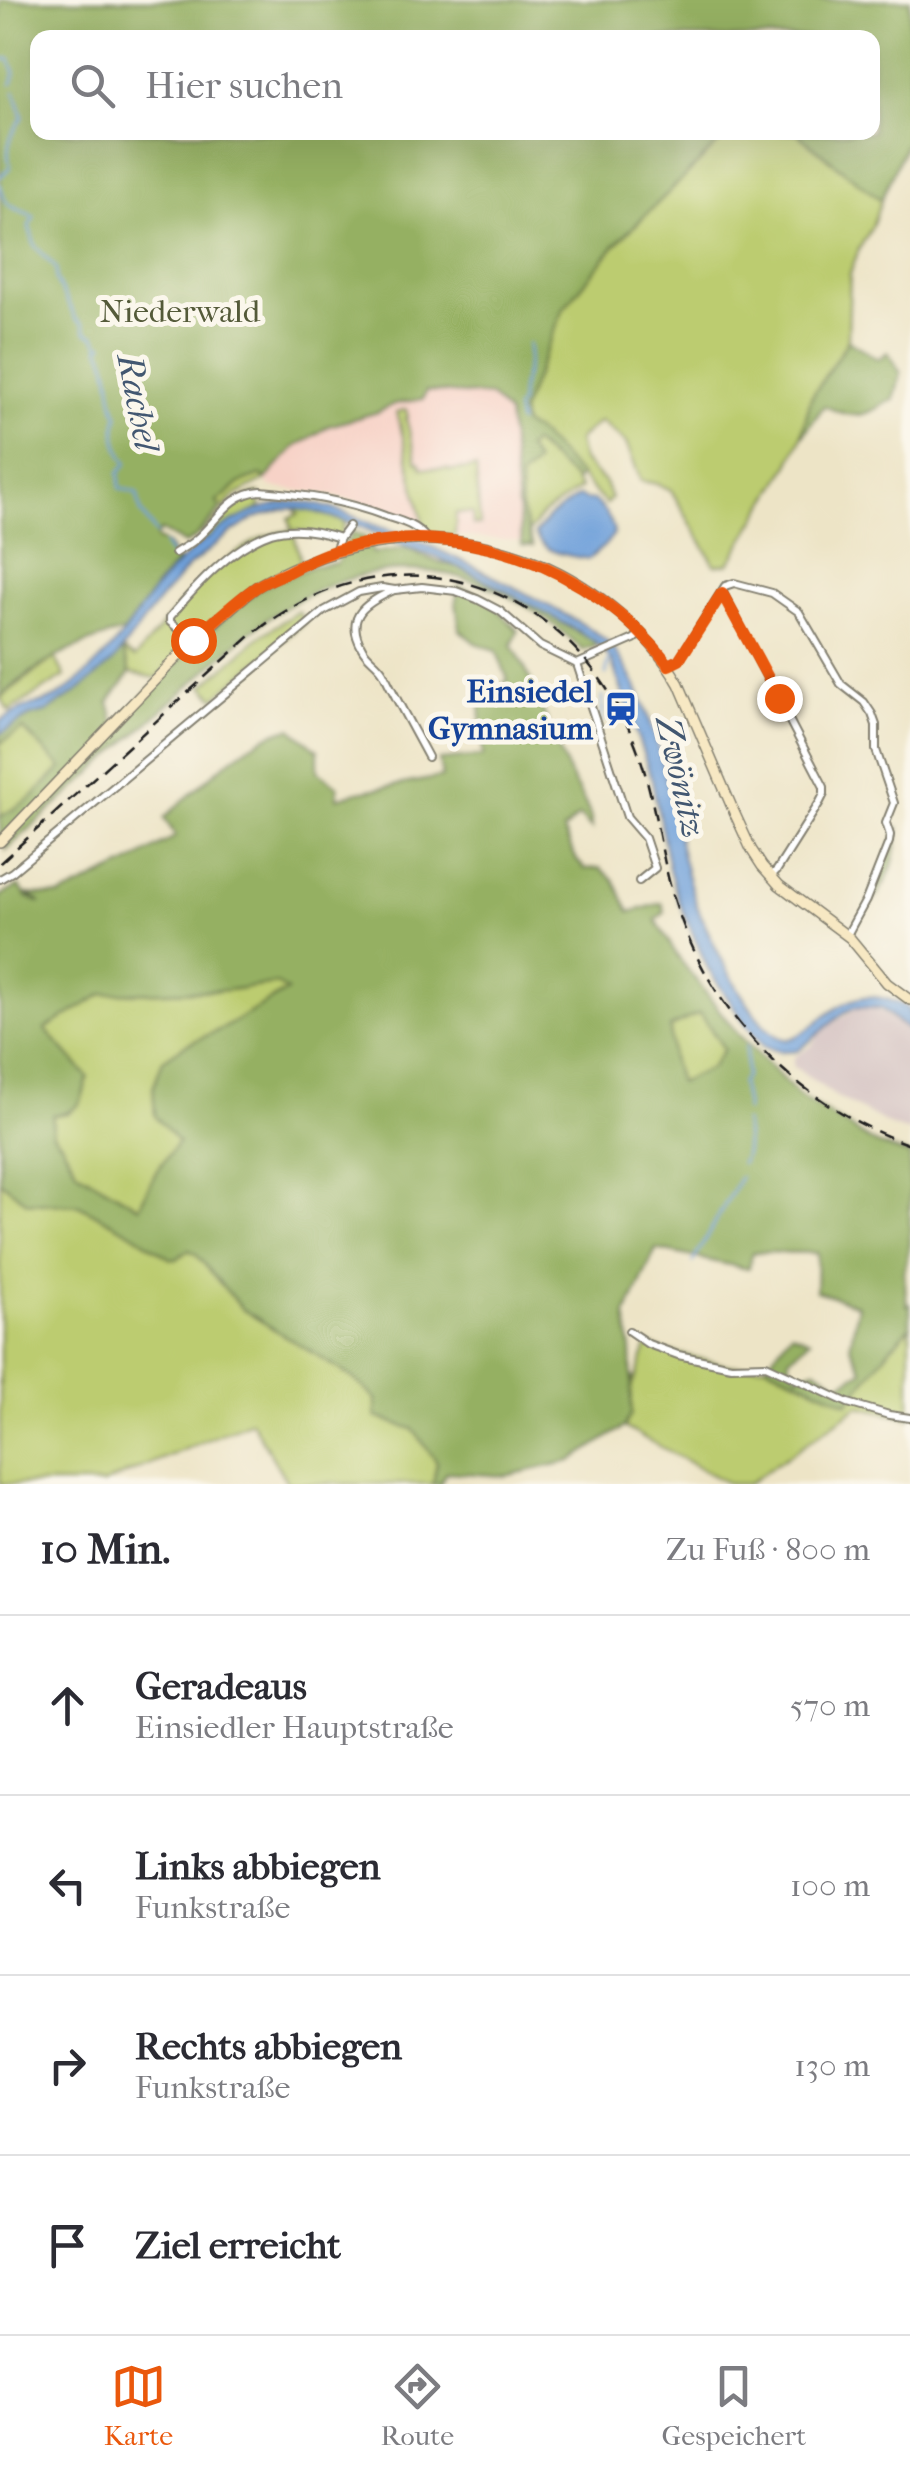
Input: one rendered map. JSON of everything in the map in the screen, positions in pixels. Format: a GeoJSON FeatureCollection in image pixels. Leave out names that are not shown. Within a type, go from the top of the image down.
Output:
{"type":"FeatureCollection","features":[{"type":"Feature","properties":{"kind":"main road"},"geometry":{"type":"LineString","coordinates":[[0,842],[193,640],[257,586],[335,551],[379,543],[426,538],[485,546],[540,564],[596,596],[642,632],[680,684],[752,850],[794,898],[846,935],[888,983],[910,1000]]}},
{"type":"Feature","properties":{"kind":"street"},"geometry":{"type":"LineString","coordinates":[[175,553],[196,540],[227,505],[251,491],[261,490],[361,506],[414,526],[426,538]]}},
{"type":"Feature","properties":{"kind":"street"},"geometry":{"type":"LineString","coordinates":[[335,551],[350,526]]}},
{"type":"Feature","properties":{"kind":"street"},"geometry":{"type":"LineString","coordinates":[[193,640],[170,618],[204,578],[243,549],[278,532],[322,532],[340,538]]}},
{"type":"Feature","properties":{"kind":"street"},"geometry":{"type":"LineString","coordinates":[[669,665],[679,660],[725,586],[734,583],[772,593],[800,612],[841,684],[864,702],[872,714],[879,764],[894,803],[886,822],[889,842],[866,900],[846,935]]}},
{"type":"Feature","properties":{"kind":"street"},"geometry":{"type":"LineString","coordinates":[[0,879],[324,611],[359,592],[422,587],[456,591],[477,599],[500,611],[540,646],[577,664],[628,817],[645,838],[655,868],[638,880]]}},
{"type":"Feature","properties":{"kind":"street"},"geometry":{"type":"LineString","coordinates":[[395,590],[368,602],[356,619],[356,636],[363,651],[381,669],[428,757]]}},
{"type":"Feature","properties":{"kind":"street"},"geometry":{"type":"LineString","coordinates":[[722,593],[824,787],[820,802],[771,876]]}},
{"type":"Feature","properties":{"kind":"street"},"geometry":{"type":"LineString","coordinates":[[577,664],[642,632]]}},
{"type":"Feature","properties":{"kind":"street"},"geometry":{"type":"LineString","coordinates":[[629,1331],[648,1344],[678,1355],[731,1366],[766,1365],[848,1403],[910,1418]]}},
{"type":"Feature","properties":{"kind":"shaded area"},"geometry":{"type":"Polygon","coordinates":[[[425,390],[490,396],[508,415],[522,541],[430,534],[424,527],[359,502],[270,487],[265,480],[309,437],[329,426],[395,404],[423,399],[425,390]]]}},
{"type":"Feature","properties":{"kind":"shaded area"},"geometry":{"type":"Polygon","coordinates":[[[856,1008],[878,1009],[910,1034],[910,1132],[835,1096],[793,1066],[794,1057],[811,1046],[821,1031],[856,1008]]]}},
{"type":"Feature","properties":{"kind":"green space","name":"Niederwald"},"geometry":{"type":"Polygon","coordinates":[[[0,0],[910,0],[910,135],[881,200],[805,140],[880,140],[880,30],[30,30],[30,140],[722,140],[617,243],[564,308],[521,412],[523,425],[537,432],[580,476],[576,481],[533,443],[527,449],[536,463],[520,478],[521,508],[533,546],[522,545],[508,415],[490,396],[426,391],[423,399],[329,426],[294,448],[265,480],[262,475],[240,483],[217,502],[221,509],[185,544],[161,531],[157,540],[168,545],[178,561],[124,632],[58,657],[0,697],[0,0]]]}},
{"type":"Feature","properties":{"kind":"green space"},"geometry":{"type":"Polygon","coordinates":[[[722,140],[805,140],[881,200],[850,274],[848,340],[811,398],[790,463],[729,564],[715,565],[671,490],[641,481],[626,443],[600,421],[578,440],[582,460],[605,483],[611,499],[606,504],[537,432],[523,425],[521,411],[564,308],[617,243],[722,140]]]}},
{"type":"Feature","properties":{"kind":"green space"},"geometry":{"type":"Polygon","coordinates":[[[848,340],[878,359],[888,352],[901,373],[894,400],[859,415],[824,406],[801,438],[811,398],[848,340]]]}},
{"type":"Feature","properties":{"kind":"green space"},"geometry":{"type":"Polygon","coordinates":[[[406,409],[417,462],[422,468],[476,468],[480,525],[473,525],[472,513],[456,513],[455,536],[430,534],[424,527],[397,412],[406,409]]]}},
{"type":"Feature","properties":{"kind":"green space"},"geometry":{"type":"Polygon","coordinates":[[[536,441],[567,470],[580,489],[543,514],[528,533],[520,524],[515,476],[532,463],[521,445],[536,441]]]}},
{"type":"Feature","properties":{"kind":"green space"},"geometry":{"type":"Polygon","coordinates":[[[262,475],[265,480],[236,495],[221,509],[217,502],[240,483],[262,475]]]}},
{"type":"Feature","properties":{"kind":"green space"},"geometry":{"type":"Polygon","coordinates":[[[260,493],[260,508],[205,540],[202,536],[228,508],[242,498],[260,493]]]}},
{"type":"Feature","properties":{"kind":"green space"},"geometry":{"type":"Polygon","coordinates":[[[293,508],[345,522],[340,538],[293,530],[302,565],[257,587],[156,678],[130,673],[123,650],[135,658],[192,592],[224,562],[261,538],[292,530],[289,518],[299,514],[293,508]]]}},
{"type":"Feature","properties":{"kind":"green space"},"geometry":{"type":"Polygon","coordinates":[[[352,532],[366,538],[373,553],[406,548],[457,567],[598,642],[583,650],[543,617],[501,593],[460,577],[418,570],[375,573],[332,584],[289,605],[246,635],[6,850],[5,842],[0,841],[0,817],[30,799],[62,768],[23,729],[0,743],[0,734],[30,716],[46,712],[81,689],[123,650],[130,673],[109,702],[115,725],[197,643],[259,589],[312,566],[337,563],[352,532]]]}},
{"type":"Feature","properties":{"kind":"green space"},"geometry":{"type":"Polygon","coordinates":[[[458,586],[487,597],[518,631],[512,645],[589,814],[592,829],[579,816],[563,831],[577,860],[585,869],[600,868],[614,880],[630,912],[662,903],[665,912],[656,920],[678,957],[737,1033],[798,1095],[876,1144],[910,1155],[910,1244],[904,1273],[910,1327],[848,1403],[766,1365],[791,1332],[810,1340],[789,1358],[798,1375],[816,1369],[839,1384],[863,1371],[850,1346],[858,1305],[816,1291],[817,1253],[753,1252],[748,1269],[656,1249],[626,1315],[632,1388],[631,1415],[624,1427],[571,1461],[505,1476],[447,1472],[440,1484],[433,1484],[437,1462],[413,1429],[376,1417],[376,1399],[353,1378],[242,1309],[195,1253],[188,1250],[171,1259],[79,1205],[27,1202],[0,1181],[0,896],[19,886],[27,897],[41,903],[28,894],[60,896],[128,864],[176,836],[164,818],[223,765],[257,742],[291,728],[318,750],[318,771],[338,786],[337,798],[442,777],[439,760],[483,756],[480,699],[508,680],[496,650],[475,643],[460,630],[458,586]],[[277,984],[227,990],[103,994],[45,1029],[88,1077],[79,1104],[53,1115],[52,1133],[77,1171],[139,1207],[156,1172],[178,1142],[155,1116],[153,1088],[163,1060],[287,991],[277,984]],[[700,1013],[670,1027],[679,1083],[711,1068],[724,1049],[700,1013]]]}},
{"type":"Feature","properties":{"kind":"green space"},"geometry":{"type":"Polygon","coordinates":[[[298,611],[305,622],[215,698],[203,686],[259,637],[298,611]]]}},
{"type":"Feature","properties":{"kind":"green space"},"geometry":{"type":"Polygon","coordinates":[[[55,657],[65,676],[9,711],[0,698],[55,657]]]}},
{"type":"Feature","properties":{"kind":"green space"},"geometry":{"type":"Polygon","coordinates":[[[23,728],[62,768],[30,799],[0,817],[0,743],[23,728]]]}},
{"type":"Feature","properties":{"kind":"green space"},"geometry":{"type":"Polygon","coordinates":[[[899,826],[892,867],[871,903],[869,900],[899,826]]]}},
{"type":"Feature","properties":{"kind":"green space"},"geometry":{"type":"Polygon","coordinates":[[[278,984],[288,990],[224,1028],[185,1045],[178,1142],[156,1172],[140,1207],[77,1171],[52,1133],[53,1115],[69,1113],[88,1077],[45,1029],[103,993],[227,990],[278,984]]]}},
{"type":"Feature","properties":{"kind":"green space"},"geometry":{"type":"Polygon","coordinates":[[[700,1012],[724,1049],[711,1068],[679,1084],[670,1026],[700,1012]]]}},
{"type":"Feature","properties":{"kind":"green space"},"geometry":{"type":"Polygon","coordinates":[[[0,1181],[27,1202],[79,1205],[171,1259],[188,1250],[195,1253],[242,1309],[353,1378],[376,1399],[377,1417],[413,1429],[437,1462],[433,1484],[288,1484],[251,1421],[103,1484],[0,1484],[0,1181]]]}},
{"type":"Feature","properties":{"kind":"green space"},"geometry":{"type":"Polygon","coordinates":[[[910,1327],[910,1418],[859,1406],[748,1484],[729,1484],[624,1427],[631,1415],[632,1388],[648,1344],[731,1366],[766,1365],[848,1403],[910,1327]]]}},
{"type":"Feature","properties":{"kind":"water"},"geometry":{"type":"Polygon","coordinates":[[[579,496],[601,507],[614,534],[589,559],[551,550],[535,534],[549,517],[579,496]]]}},
{"type":"Feature","properties":{"kind":"water"},"geometry":{"type":"Polygon","coordinates":[[[295,502],[336,510],[423,543],[531,596],[608,642],[626,668],[647,712],[701,916],[721,959],[763,1024],[777,1036],[789,1039],[848,1002],[869,997],[907,1007],[910,1032],[881,1008],[855,1007],[798,1051],[764,1047],[708,969],[679,902],[652,780],[611,659],[580,632],[489,581],[362,527],[293,508],[255,518],[188,567],[114,661],[81,689],[46,712],[30,716],[0,734],[0,721],[58,696],[89,672],[122,637],[155,589],[200,544],[254,511],[295,502]]]}},
{"type":"Feature","properties":{"kind":"waterway","name":"Rachel"},"geometry":{"type":"LineString","coordinates":[[0,61],[10,59],[15,73],[12,84]]}},
{"type":"Feature","properties":{"kind":"waterway","name":"Rachel"},"geometry":{"type":"LineString","coordinates":[[0,177],[10,167],[10,140],[23,117],[15,92]]}},
{"type":"Feature","properties":{"kind":"waterway","name":"Rachel"},"geometry":{"type":"LineString","coordinates":[[0,184],[9,205],[34,217],[29,226],[35,246],[56,268],[56,280],[76,319],[103,345],[99,347],[107,363],[118,415],[117,440],[127,463],[119,473],[120,488],[137,493],[141,512],[156,534]]}},
{"type":"Feature","properties":{"kind":"waterway"},"geometry":{"type":"LineString","coordinates":[[519,423],[516,409],[527,367],[528,344]]}},
{"type":"Feature","properties":{"kind":"waterway","name":"Rachel"},"geometry":{"type":"LineString","coordinates":[[164,544],[170,554]]}},
{"type":"Feature","properties":{"kind":"waterway"},"geometry":{"type":"LineString","coordinates":[[606,674],[610,656]]}},
{"type":"Feature","properties":{"kind":"waterway"},"geometry":{"type":"LineString","coordinates":[[602,723],[603,696]]}},
{"type":"Feature","properties":{"kind":"waterway"},"geometry":{"type":"LineString","coordinates":[[746,1046],[746,1075],[741,1083],[746,1110]]}},
{"type":"Feature","properties":{"kind":"waterway"},"geometry":{"type":"LineString","coordinates":[[741,1164],[746,1149],[744,1122]]}},
{"type":"Feature","properties":{"kind":"waterway"},"geometry":{"type":"LineString","coordinates":[[693,1262],[740,1177]]}},
{"type":"Feature","properties":{"kind":"railway"},"geometry":{"type":"LineString","coordinates":[[0,863],[249,637],[301,603],[355,582],[409,576],[462,582],[512,601],[557,632],[596,674],[636,745],[669,881],[689,939],[705,972],[744,1029],[819,1098],[878,1132],[910,1145]]}},
{"type":"Feature","properties":{"kind":"place","name":"Einsiedel Gymnasium"},"geometry":{"type":"Point","coordinates":[621,709]}},
{"type":"Feature","properties":{"kind":"route"},"geometry":{"type":"LineString","coordinates":[[193,640],[257,586],[302,565],[335,551],[426,538],[485,546],[540,564],[596,596],[626,619],[669,665],[679,660],[722,593],[779,698]]}},
{"type":"Feature","properties":{"kind":"water label","name":"Zwönitz"},"geometry":{"type":"Point","coordinates":[681,777]}}]}
